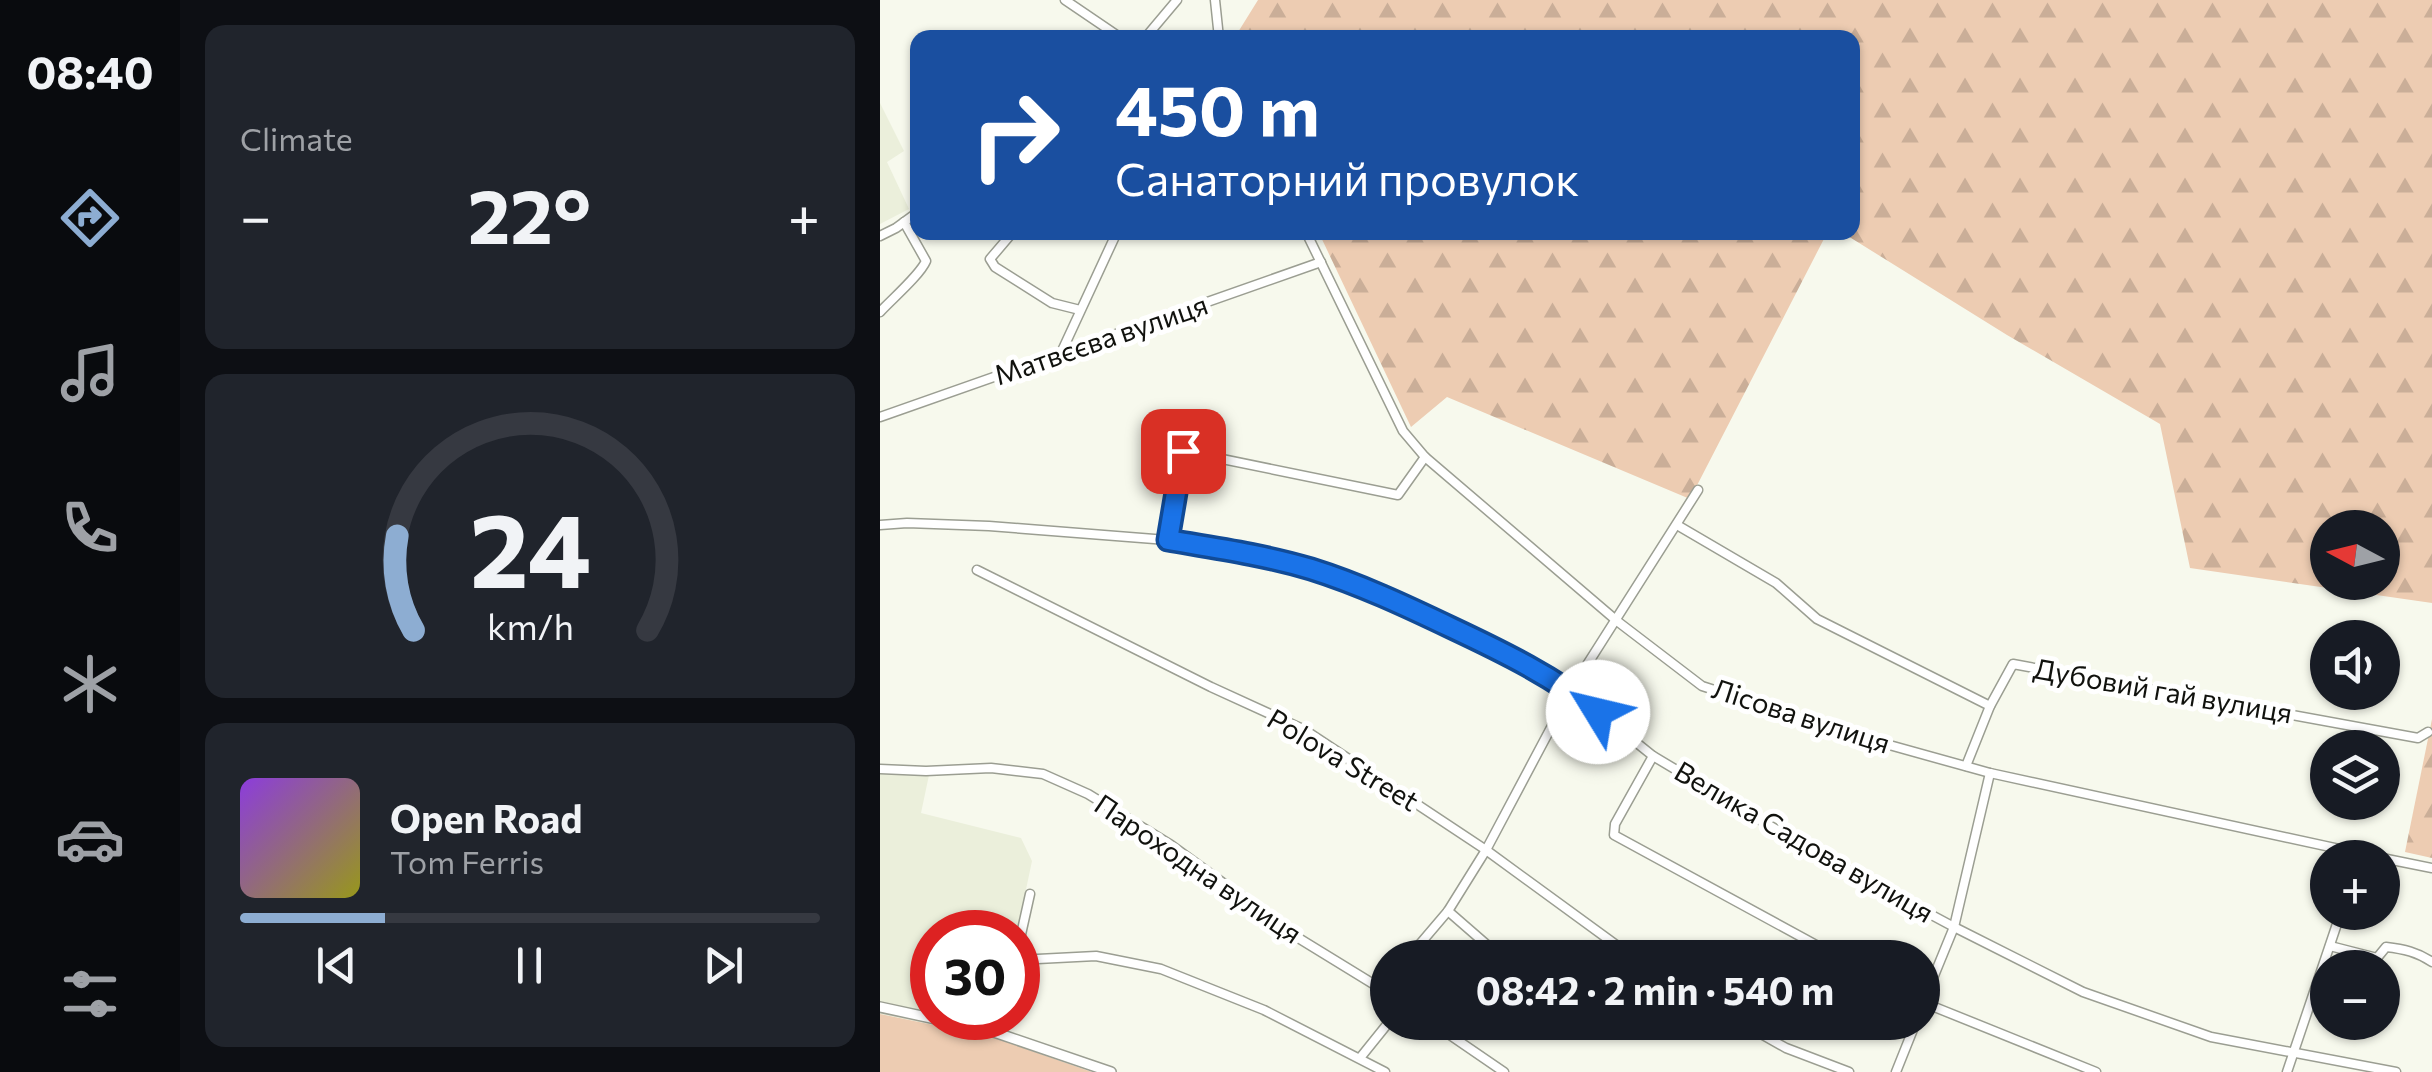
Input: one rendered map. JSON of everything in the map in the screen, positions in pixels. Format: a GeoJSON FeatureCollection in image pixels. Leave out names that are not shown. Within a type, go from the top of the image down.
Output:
{"type":"FeatureCollection","features":[{"type":"Feature","properties":{"kind":"street"},"geometry":{"type":"LineString","coordinates":[[1065,0],[1110,30]]}},
{"type":"Feature","properties":{"kind":"street"},"geometry":{"type":"LineString","coordinates":[[1152,30],[1176,0]]}},
{"type":"Feature","properties":{"kind":"street"},"geometry":{"type":"LineString","coordinates":[[1216,0],[1218,30]]}},
{"type":"Feature","properties":{"kind":"street"},"geometry":{"type":"LineString","coordinates":[[880,236],[910,218]]}},
{"type":"Feature","properties":{"kind":"street"},"geometry":{"type":"LineString","coordinates":[[904,222],[910,233]]}},
{"type":"Feature","properties":{"kind":"street"},"geometry":{"type":"LineString","coordinates":[[880,312],[922,271],[926,261],[914,240]]}},
{"type":"Feature","properties":{"kind":"street"},"geometry":{"type":"LineString","coordinates":[[1006,240],[990,259],[995,266],[1052,303],[1080,310]]}},
{"type":"Feature","properties":{"kind":"street"},"geometry":{"type":"LineString","coordinates":[[1061,353],[1113,240]]}},
{"type":"Feature","properties":{"kind":"street","name":"Лісова вулиця"},"geometry":{"type":"LineString","coordinates":[[1310,240],[1403,431],[1424,457],[1617,620],[1702,686],[1990,773],[2310,845]]}},
{"type":"Feature","properties":{"kind":"street","name":"Матвєєва вулиця"},"geometry":{"type":"LineString","coordinates":[[880,417],[1321,262]]}},
{"type":"Feature","properties":{"kind":"street"},"geometry":{"type":"LineString","coordinates":[[1168,540],[1183,451],[1398,495],[1424,457]]}},
{"type":"Feature","properties":{"kind":"street"},"geometry":{"type":"LineString","coordinates":[[1423,940],[1448,911],[1486,850],[1571,690],[1698,490]]}},
{"type":"Feature","properties":{"kind":"street","name":"Велика Садова вулиця"},"geometry":{"type":"LineString","coordinates":[[880,525],[989,526],[1168,540],[1309,569],[1373,592],[1494,648],[1571,690],[1653,756],[1814,852],[2083,992],[2211,1037],[2396,1072]]}},
{"type":"Feature","properties":{"kind":"street"},"geometry":{"type":"LineString","coordinates":[[1677,525],[1776,584],[1818,619],[1990,706],[1966,766]]}},
{"type":"Feature","properties":{"kind":"street","name":"Polova Street"},"geometry":{"type":"LineString","coordinates":[[977,570],[1306,730],[1486,850],[1609,940]]}},
{"type":"Feature","properties":{"kind":"street","name":"Дубовий гай вулиця"},"geometry":{"type":"LineString","coordinates":[[1990,706],[2014,664],[2418,738],[2428,732]]}},
{"type":"Feature","properties":{"kind":"street"},"geometry":{"type":"LineString","coordinates":[[1653,756],[1615,824],[1614,836],[1807,940]]}},
{"type":"Feature","properties":{"kind":"street","name":"Пароходна вулиця"},"geometry":{"type":"LineString","coordinates":[[880,769],[990,768],[1043,774],[1088,794],[1171,845],[1300,939],[1370,979]]}},
{"type":"Feature","properties":{"kind":"street"},"geometry":{"type":"LineString","coordinates":[[1940,961],[1954,927],[1990,773]]}},
{"type":"Feature","properties":{"kind":"street","name":"Лісова вулиця"},"geometry":{"type":"LineString","coordinates":[[2400,862],[2432,868]]}},
{"type":"Feature","properties":{"kind":"street"},"geometry":{"type":"LineString","coordinates":[[1026,910],[1030,894]]}},
{"type":"Feature","properties":{"kind":"street"},"geometry":{"type":"LineString","coordinates":[[1448,911],[1481,940]]}},
{"type":"Feature","properties":{"kind":"street"},"geometry":{"type":"LineString","coordinates":[[2287,1072],[2335,930]]}},
{"type":"Feature","properties":{"kind":"street"},"geometry":{"type":"LineString","coordinates":[[2330,946],[2377,958],[2386,947],[2404,949],[2418,952],[2432,962]]}},
{"type":"Feature","properties":{"kind":"street"},"geometry":{"type":"LineString","coordinates":[[1040,959],[1096,956],[1161,969],[1264,1010],[1385,1072]]}},
{"type":"Feature","properties":{"kind":"street"},"geometry":{"type":"LineString","coordinates":[[880,1007],[910,1013]]}},
{"type":"Feature","properties":{"kind":"street"},"geometry":{"type":"LineString","coordinates":[[1940,1010],[2096,1072]]}},
{"type":"Feature","properties":{"kind":"street"},"geometry":{"type":"LineString","coordinates":[[1018,1040],[1111,1072]]}},
{"type":"Feature","properties":{"kind":"street"},"geometry":{"type":"LineString","coordinates":[[1360,1058],[1374,1040]]}},
{"type":"Feature","properties":{"kind":"street"},"geometry":{"type":"LineString","coordinates":[[1457,1040],[1504,1072]]}},
{"type":"Feature","properties":{"kind":"street"},"geometry":{"type":"LineString","coordinates":[[1772,1040],[1850,1072]]}},
{"type":"Feature","properties":{"kind":"street"},"geometry":{"type":"LineString","coordinates":[[1896,1072],[1909,1040]]}},
{"type":"Feature","properties":{"kind":"shaded area"},"geometry":{"type":"Polygon","coordinates":[[[880,103],[904,151],[887,162],[909,209],[880,224],[880,103]]]}},
{"type":"Feature","properties":{"kind":"shaded area"},"geometry":{"type":"Polygon","coordinates":[[[880,773],[929,775],[921,813],[1021,838],[1032,861],[1022,910],[910,910],[910,1020],[880,1014],[880,773]]]}},
{"type":"Feature","properties":{"kind":"green space"},"geometry":{"type":"Polygon","coordinates":[[[1258,0],[2432,0],[2432,603],[2400,598],[2400,510],[2310,510],[2310,585],[2190,568],[2160,424],[1854,240],[1860,240],[1860,30],[1239,30],[1258,0]]]}},
{"type":"Feature","properties":{"kind":"green space"},"geometry":{"type":"Polygon","coordinates":[[[1322,240],[1823,240],[1690,499],[1447,397],[1411,427],[1322,240]]]}},
{"type":"Feature","properties":{"kind":"green space"},"geometry":{"type":"Polygon","coordinates":[[[2432,719],[2432,858],[2405,852],[2432,719]]]}},
{"type":"Feature","properties":{"kind":"green space"},"geometry":{"type":"Polygon","coordinates":[[[880,1014],[910,1020],[910,1040],[1001,1040],[1092,1072],[880,1072],[880,1014]]]}},
{"type":"Feature","properties":{"kind":"route"},"geometry":{"type":"LineString","coordinates":[[1183,451],[1168,540],[1309,569],[1389,598],[1571,690],[1598,712]]}}]}
